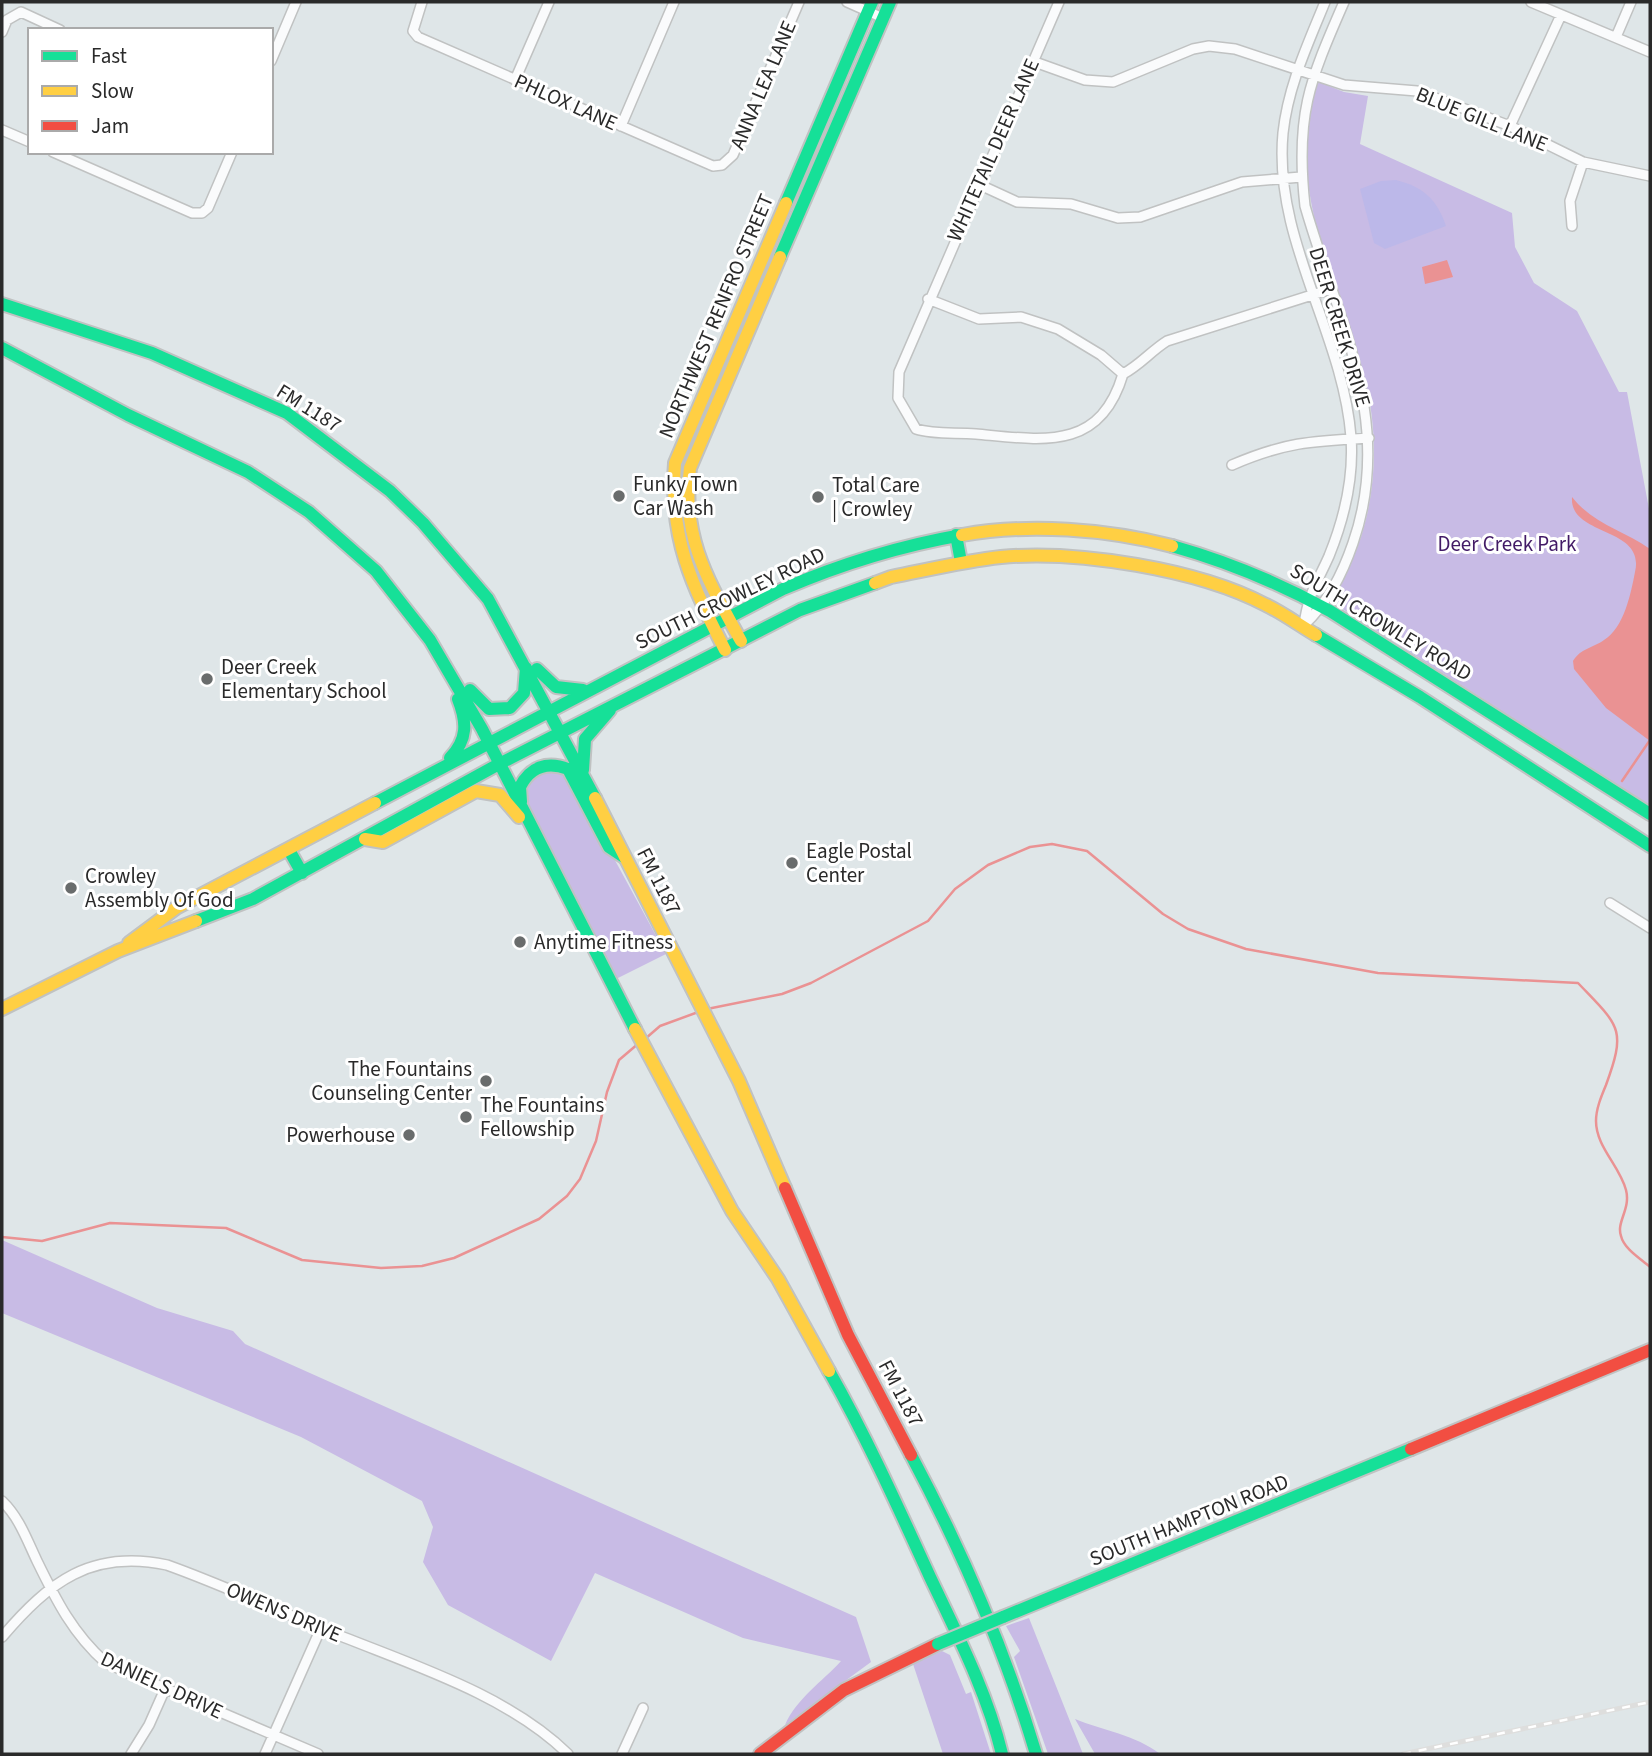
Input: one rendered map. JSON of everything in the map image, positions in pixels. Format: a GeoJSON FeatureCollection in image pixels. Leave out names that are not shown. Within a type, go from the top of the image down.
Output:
{"type":"FeatureCollection","features":[{"type":"Feature","properties":{"kind":"main road","name":"NORTHWEST RENFRO STREET"},"geometry":{"type":"LineString","coordinates":[[741,641],[701,566],[691,540],[685,494],[690,468],[890,2]]}},
{"type":"Feature","properties":{"kind":"main road","name":"NORTHWEST RENFRO STREET"},"geometry":{"type":"LineString","coordinates":[[725,650],[679,549],[672,523],[670,496],[675,463],[869,6]]}},
{"type":"Feature","properties":{"kind":"main road","name":"FM 1187"},"geometry":{"type":"LineString","coordinates":[[2,304],[152,353],[287,413],[390,491],[422,523],[488,599],[562,732],[739,1081],[848,1335],[953,1535],[1015,1684],[1036,1754]]}},
{"type":"Feature","properties":{"kind":"main road"},"geometry":{"type":"LineString","coordinates":[[2,348],[128,415],[248,472],[309,512],[361,556],[413,616],[458,685],[678,1113],[732,1211],[778,1279],[861,1428],[967,1656],[995,1726],[1002,1754]]}},
{"type":"Feature","properties":{"kind":"main road"},"geometry":{"type":"LineString","coordinates":[[670,496],[685,494]]}},
{"type":"Feature","properties":{"kind":"main road","name":"SOUTH CROWLEY ROAD"},"geometry":{"type":"LineString","coordinates":[[118,951],[176,908],[289,850],[488,741],[797,582],[851,561],[914,542],[1004,530],[1071,531],[1127,537],[1225,561],[1276,580],[1324,607],[1650,814]]}},
{"type":"Feature","properties":{"kind":"main road"},"geometry":{"type":"LineString","coordinates":[[956,535],[961,562]]}},
{"type":"Feature","properties":{"kind":"main road"},"geometry":{"type":"LineString","coordinates":[[361,556],[375,561],[413,603],[483,708],[500,711],[513,705],[522,696],[528,683],[522,656]]}},
{"type":"Feature","properties":{"kind":"main road","name":"SOUTH CROWLEY ROAD"},"geometry":{"type":"LineString","coordinates":[[2,1009],[118,951],[228,911],[499,764],[800,610],[891,577],[961,562],[1002,557],[1077,558],[1170,571],[1234,592],[1304,625],[1650,846]]}},
{"type":"Feature","properties":{"kind":"main road"},"geometry":{"type":"LineString","coordinates":[[488,599],[498,604],[544,680],[561,689],[590,690]]}},
{"type":"Feature","properties":{"kind":"main road"},"geometry":{"type":"LineString","coordinates":[[439,768],[458,750],[467,731],[457,695],[458,685]]}},
{"type":"Feature","properties":{"kind":"main road"},"geometry":{"type":"LineString","coordinates":[[583,774],[585,739],[611,706]]}},
{"type":"Feature","properties":{"kind":"main road"},"geometry":{"type":"LineString","coordinates":[[523,812],[519,792],[523,780],[540,767],[562,765],[574,776],[609,847],[624,858]]}},
{"type":"Feature","properties":{"kind":"main road"},"geometry":{"type":"LineString","coordinates":[[365,839],[383,842],[468,794],[485,791],[500,795],[517,812],[584,947],[596,954]]}},
{"type":"Feature","properties":{"kind":"main road"},"geometry":{"type":"LineString","coordinates":[[289,850],[302,873]]}},
{"type":"Feature","properties":{"kind":"main road","name":"SOUTH HAMPTON ROAD"},"geometry":{"type":"LineString","coordinates":[[760,1754],[793,1724],[847,1686],[884,1666],[1650,1350]]}},
{"type":"Feature","properties":{"kind":"street","name":"PHLOX LANE"},"geometry":{"type":"LineString","coordinates":[[422,2],[413,31],[418,37],[713,166],[722,165]]}},
{"type":"Feature","properties":{"kind":"street"},"geometry":{"type":"LineString","coordinates":[[515,80],[549,2]]}},
{"type":"Feature","properties":{"kind":"street"},"geometry":{"type":"LineString","coordinates":[[621,126],[674,2]]}},
{"type":"Feature","properties":{"kind":"street","name":"ANNA LEA LANE"},"geometry":{"type":"LineString","coordinates":[[722,165],[733,155],[799,2]]}},
{"type":"Feature","properties":{"kind":"street"},"geometry":{"type":"LineString","coordinates":[[847,2],[869,6],[883,18]]}},
{"type":"Feature","properties":{"kind":"street","name":"WHITETAIL DEER LANE"},"geometry":{"type":"LineString","coordinates":[[1059,2],[928,299],[897,386],[904,413],[916,429],[929,433],[952,432],[1042,440],[1085,429],[1107,410],[1116,397],[1123,374]]}},
{"type":"Feature","properties":{"kind":"street","name":"DEER CREEK DRIVE"},"geometry":{"type":"LineString","coordinates":[[1304,625],[1308,597],[1328,557],[1343,516],[1351,475],[1347,404],[1293,231],[1284,179],[1283,135],[1297,70],[1325,2]]}},
{"type":"Feature","properties":{"kind":"street","name":"DEER CREEK DRIVE"},"geometry":{"type":"LineString","coordinates":[[1304,625],[1324,607],[1345,565],[1361,520],[1368,477],[1369,438],[1365,400],[1305,206],[1301,177],[1301,133],[1312,74],[1344,2]]}},
{"type":"Feature","properties":{"kind":"street"},"geometry":{"type":"LineString","coordinates":[[1531,2],[1650,52]]}},
{"type":"Feature","properties":{"kind":"street"},"geometry":{"type":"LineString","coordinates":[[1616,37],[1631,2]]}},
{"type":"Feature","properties":{"kind":"street"},"geometry":{"type":"LineString","coordinates":[[273,56],[293,3]]}},
{"type":"Feature","properties":{"kind":"street"},"geometry":{"type":"LineString","coordinates":[[2,32],[7,19],[21,12],[56,28]]}},
{"type":"Feature","properties":{"kind":"street"},"geometry":{"type":"LineString","coordinates":[[1510,127],[1561,15]]}},
{"type":"Feature","properties":{"kind":"street","name":"BLUE GILL LANE"},"geometry":{"type":"LineString","coordinates":[[1032,61],[1085,80],[1113,82],[1173,55],[1209,46],[1235,49],[1361,88],[1393,87],[1417,91],[1510,127],[1584,162],[1650,176]]}},
{"type":"Feature","properties":{"kind":"street"},"geometry":{"type":"LineString","coordinates":[[2,130],[28,141]]}},
{"type":"Feature","properties":{"kind":"street"},"geometry":{"type":"LineString","coordinates":[[58,154],[192,213],[202,213],[208,208],[231,154]]}},
{"type":"Feature","properties":{"kind":"street"},"geometry":{"type":"LineString","coordinates":[[1572,226],[1570,201],[1584,162]]}},
{"type":"Feature","properties":{"kind":"street"},"geometry":{"type":"LineString","coordinates":[[978,184],[1017,202],[1071,204],[1118,218],[1140,216],[1242,182],[1301,177]]}},
{"type":"Feature","properties":{"kind":"street"},"geometry":{"type":"LineString","coordinates":[[928,299],[979,319],[1021,317],[1058,329],[1101,355],[1123,374],[1136,367],[1152,350],[1167,341],[1331,289]]}},
{"type":"Feature","properties":{"kind":"street"},"geometry":{"type":"LineString","coordinates":[[1231,464],[1271,448],[1296,442],[1369,438]]}},
{"type":"Feature","properties":{"kind":"street"},"geometry":{"type":"LineString","coordinates":[[1610,903],[1650,928]]}},
{"type":"Feature","properties":{"kind":"street","name":"DANIELS DRIVE"},"geometry":{"type":"LineString","coordinates":[[2,1501],[20,1526],[50,1587],[83,1642],[106,1663],[318,1754]]}},
{"type":"Feature","properties":{"kind":"street","name":"OWENS DRIVE"},"geometry":{"type":"LineString","coordinates":[[2,1637],[50,1587],[88,1567],[107,1562],[145,1560],[199,1576],[509,1709],[539,1728],[568,1754]]}},
{"type":"Feature","properties":{"kind":"street"},"geometry":{"type":"LineString","coordinates":[[265,1754],[321,1628]]}},
{"type":"Feature","properties":{"kind":"street"},"geometry":{"type":"LineString","coordinates":[[131,1754],[149,1725],[165,1689]]}},
{"type":"Feature","properties":{"kind":"street"},"geometry":{"type":"LineString","coordinates":[[622,1754],[643,1708]]}},
{"type":"Feature","properties":{"kind":"green space","name":"Deer Creek Park"},"geometry":{"type":"Polygon","coordinates":[[[1319,82],[1344,92],[1368,96],[1360,144],[1512,213],[1515,247],[1534,283],[1577,311],[1619,392],[1627,392],[1650,514],[1650,806],[1338,606],[1341,582],[1361,537],[1366,518],[1373,478],[1374,439],[1365,380],[1322,248],[1308,181],[1306,147],[1314,92],[1319,82]]]}},
{"type":"Feature","properties":{"kind":"green space"},"geometry":{"type":"Polygon","coordinates":[[[546,770],[564,772],[574,785],[666,954],[616,979],[524,797],[526,783],[546,770]]]}},
{"type":"Feature","properties":{"kind":"green space"},"geometry":{"type":"Polygon","coordinates":[[[2,1240],[157,1308],[233,1331],[245,1344],[856,1617],[871,1662],[785,1725],[803,1698],[841,1661],[743,1638],[595,1573],[551,1661],[448,1605],[423,1562],[433,1527],[422,1501],[301,1437],[2,1313],[2,1240]]]}},
{"type":"Feature","properties":{"kind":"green space"},"geometry":{"type":"Polygon","coordinates":[[[1029,1618],[1083,1754],[1048,1754],[1014,1657],[1020,1651],[1006,1626],[1029,1618]]]}},
{"type":"Feature","properties":{"kind":"green space"},"geometry":{"type":"Polygon","coordinates":[[[942,1651],[950,1655],[966,1694],[971,1692],[991,1754],[943,1754],[913,1664],[942,1651]]]}},
{"type":"Feature","properties":{"kind":"green space"},"geometry":{"type":"Polygon","coordinates":[[[1075,1719],[1130,1737],[1160,1754],[1095,1754],[1075,1719]]]}},
{"type":"Feature","properties":{"kind":"shaded area"},"geometry":{"type":"Polygon","coordinates":[[[1396,180],[1414,186],[1428,196],[1446,226],[1385,249],[1374,243],[1360,189],[1381,181],[1396,180]]]}},
{"type":"Feature","properties":{"kind":"shaded area"},"geometry":{"type":"Polygon","coordinates":[[[1447,260],[1453,277],[1425,284],[1422,267],[1447,260]]]}},
{"type":"Feature","properties":{"kind":"shaded area"},"geometry":{"type":"Polygon","coordinates":[[[1572,497],[1589,514],[1650,549],[1650,741],[1606,708],[1574,669],[1573,661],[1576,657],[1611,634],[1622,619],[1635,572],[1635,557],[1629,546],[1582,519],[1574,510],[1572,497]]]}},
{"type":"Feature","properties":{"kind":"waterway"},"geometry":{"type":"LineString","coordinates":[[1622,781],[1650,740]]}},
{"type":"Feature","properties":{"kind":"waterway"},"geometry":{"type":"LineString","coordinates":[[707,1009],[782,994],[811,983],[928,921],[955,889],[988,865],[1030,847],[1052,844],[1087,851],[1163,914],[1188,929],[1246,949],[1378,973],[1578,983],[1603,1009],[1615,1029],[1616,1051],[1598,1107],[1597,1130],[1626,1190],[1627,1203],[1620,1226],[1623,1241],[1650,1267]]}},
{"type":"Feature","properties":{"kind":"waterway"},"geometry":{"type":"LineString","coordinates":[[645,1039],[660,1026],[701,1011]]}},
{"type":"Feature","properties":{"kind":"waterway"},"geometry":{"type":"LineString","coordinates":[[2,1237],[42,1241],[110,1223],[226,1228],[302,1260],[381,1268],[422,1266],[454,1258],[539,1219],[567,1196],[580,1179],[596,1141],[607,1092],[619,1060],[639,1043]]}},
{"type":"Feature","properties":{"kind":"railway"},"geometry":{"type":"LineString","coordinates":[[1403,1754],[1650,1702]]}},
{"type":"Feature","properties":{"kind":"traffic: fast"},"geometry":{"type":"LineString","coordinates":[[786,203],[872,2]]}},
{"type":"Feature","properties":{"kind":"traffic: fast"},"geometry":{"type":"LineString","coordinates":[[780,257],[890,2]]}},
{"type":"Feature","properties":{"kind":"traffic: fast"},"geometry":{"type":"LineString","coordinates":[[2,304],[152,353],[287,413],[390,491],[423,523],[488,599],[595,798]]}},
{"type":"Feature","properties":{"kind":"traffic: fast"},"geometry":{"type":"LineString","coordinates":[[2,348],[128,415],[248,472],[309,512],[376,571],[430,640],[482,729],[635,1029]]}},
{"type":"Feature","properties":{"kind":"traffic: fast"},"geometry":{"type":"LineString","coordinates":[[956,535],[961,562]]}},
{"type":"Feature","properties":{"kind":"traffic: fast"},"geometry":{"type":"LineString","coordinates":[[375,803],[783,589],[871,557],[962,535]]}},
{"type":"Feature","properties":{"kind":"traffic: fast"},"geometry":{"type":"LineString","coordinates":[[1172,546],[1253,574],[1330,611],[1650,814]]}},
{"type":"Feature","properties":{"kind":"traffic: fast"},"geometry":{"type":"LineString","coordinates":[[196,921],[253,899],[499,764],[800,610],[875,583]]}},
{"type":"Feature","properties":{"kind":"traffic: fast"},"geometry":{"type":"LineString","coordinates":[[1316,635],[1420,697],[1650,846]]}},
{"type":"Feature","properties":{"kind":"traffic: fast"},"geometry":{"type":"LineString","coordinates":[[470,690],[489,709],[510,708],[524,693],[526,668]]}},
{"type":"Feature","properties":{"kind":"traffic: fast"},"geometry":{"type":"LineString","coordinates":[[537,669],[556,687],[583,690]]}},
{"type":"Feature","properties":{"kind":"traffic: fast"},"geometry":{"type":"LineString","coordinates":[[450,758],[460,744],[464,730],[458,699]]}},
{"type":"Feature","properties":{"kind":"traffic: fast"},"geometry":{"type":"LineString","coordinates":[[583,770],[585,739],[610,710]]}},
{"type":"Feature","properties":{"kind":"traffic: fast"},"geometry":{"type":"LineString","coordinates":[[521,802],[520,787],[534,770],[546,766],[568,769],[609,847],[624,857]]}},
{"type":"Feature","properties":{"kind":"traffic: fast"},"geometry":{"type":"LineString","coordinates":[[289,850],[302,873]]}},
{"type":"Feature","properties":{"kind":"traffic: fast"},"geometry":{"type":"LineString","coordinates":[[829,1371],[882,1473],[961,1642],[980,1686],[1002,1754]]}},
{"type":"Feature","properties":{"kind":"traffic: fast"},"geometry":{"type":"LineString","coordinates":[[1003,1617],[1411,1449]]}},
{"type":"Feature","properties":{"kind":"traffic: fast"},"geometry":{"type":"LineString","coordinates":[[911,1455],[981,1602],[1011,1677],[1036,1754]]}},
{"type":"Feature","properties":{"kind":"traffic: fast"},"geometry":{"type":"LineString","coordinates":[[938,1644],[1003,1617]]}},
{"type":"Feature","properties":{"kind":"traffic: slow"},"geometry":{"type":"LineString","coordinates":[[725,650],[702,604],[679,538],[674,490],[675,463],[786,203]]}},
{"type":"Feature","properties":{"kind":"traffic: slow"},"geometry":{"type":"LineString","coordinates":[[741,641],[700,559],[690,516],[690,468],[780,257]]}},
{"type":"Feature","properties":{"kind":"traffic: slow"},"geometry":{"type":"LineString","coordinates":[[962,535],[1014,529],[1068,530],[1121,535],[1172,546]]}},
{"type":"Feature","properties":{"kind":"traffic: slow"},"geometry":{"type":"LineString","coordinates":[[875,583],[891,577],[1001,557],[1065,556],[1100,560],[1207,581],[1272,608],[1316,635]]}},
{"type":"Feature","properties":{"kind":"traffic: slow"},"geometry":{"type":"LineString","coordinates":[[365,839],[383,842],[476,791],[500,795],[519,817]]}},
{"type":"Feature","properties":{"kind":"traffic: slow"},"geometry":{"type":"LineString","coordinates":[[595,798],[739,1081],[785,1188]]}},
{"type":"Feature","properties":{"kind":"traffic: slow"},"geometry":{"type":"LineString","coordinates":[[129,943],[176,908],[375,803]]}},
{"type":"Feature","properties":{"kind":"traffic: slow"},"geometry":{"type":"LineString","coordinates":[[2,1009],[118,951],[196,921]]}},
{"type":"Feature","properties":{"kind":"traffic: slow"},"geometry":{"type":"LineString","coordinates":[[635,1029],[732,1211],[778,1279],[829,1371]]}},
{"type":"Feature","properties":{"kind":"traffic: jam"},"geometry":{"type":"LineString","coordinates":[[785,1188],[848,1335],[911,1455]]}},
{"type":"Feature","properties":{"kind":"traffic: jam"},"geometry":{"type":"LineString","coordinates":[[1411,1449],[1650,1350]]}},
{"type":"Feature","properties":{"kind":"traffic: jam"},"geometry":{"type":"LineString","coordinates":[[760,1754],[844,1690],[938,1644]]}},
{"type":"Feature","properties":{"kind":"place","name":"Funky Town Car Wash"},"geometry":{"type":"Point","coordinates":[619,496]}},
{"type":"Feature","properties":{"kind":"place","name":"Total Care | Crowley"},"geometry":{"type":"Point","coordinates":[818,497]}},
{"type":"Feature","properties":{"kind":"place","name":"Deer Creek Elementary School"},"geometry":{"type":"Point","coordinates":[207,679]}},
{"type":"Feature","properties":{"kind":"place","name":"Eagle Postal Center"},"geometry":{"type":"Point","coordinates":[792,863]}},
{"type":"Feature","properties":{"kind":"place","name":"Crowley Assembly Of God"},"geometry":{"type":"Point","coordinates":[71,888]}},
{"type":"Feature","properties":{"kind":"place","name":"Anytime Fitness"},"geometry":{"type":"Point","coordinates":[520,942]}},
{"type":"Feature","properties":{"kind":"place","name":"The Fountains Counseling Center"},"geometry":{"type":"Point","coordinates":[486,1081]}},
{"type":"Feature","properties":{"kind":"place","name":"The Fountains Fellowship"},"geometry":{"type":"Point","coordinates":[466,1117]}},
{"type":"Feature","properties":{"kind":"place","name":"Powerhouse"},"geometry":{"type":"Point","coordinates":[409,1135]}}]}
